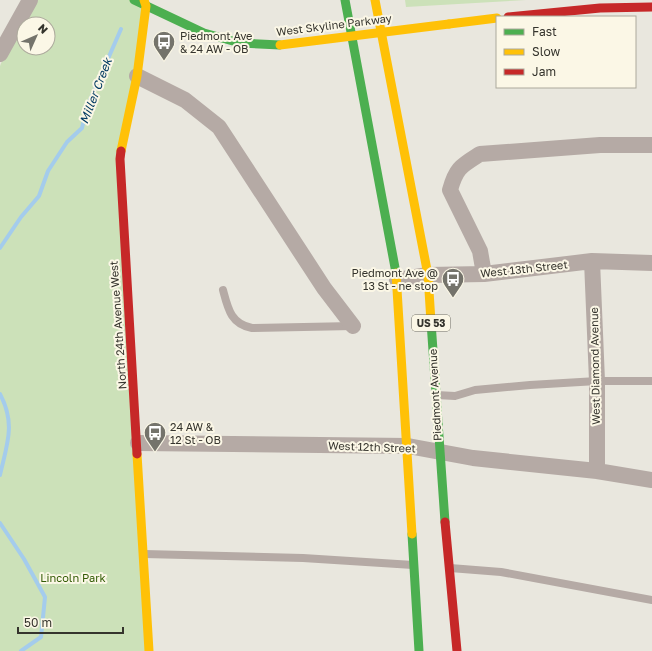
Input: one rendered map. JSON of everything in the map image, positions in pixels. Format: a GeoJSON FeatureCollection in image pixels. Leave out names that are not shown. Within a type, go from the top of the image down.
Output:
{"type":"FeatureCollection","features":[{"type":"Feature","properties":{"kind":"main road","name":"West Skyline Parkway"},"geometry":{"type":"LineString","coordinates":[[134,0],[145,3],[204,33],[240,43],[280,45],[496,18]]}},
{"type":"Feature","properties":{"kind":"main road","name":"US 53"},"geometry":{"type":"LineString","coordinates":[[345,0],[397,280],[419,651]]}},
{"type":"Feature","properties":{"kind":"main road","name":"Piedmont Avenue"},"geometry":{"type":"LineString","coordinates":[[375,0],[428,274],[439,453],[457,651]]}},
{"type":"Feature","properties":{"kind":"main road","name":"North 24th Avenue West"},"geometry":{"type":"LineString","coordinates":[[145,3],[137,76],[129,109],[120,159],[138,443],[149,651]]}},
{"type":"Feature","properties":{"kind":"main road"},"geometry":{"type":"LineString","coordinates":[[518,16],[600,8],[652,7]]}},
{"type":"Feature","properties":{"kind":"street"},"geometry":{"type":"LineString","coordinates":[[0,54],[30,0]]}},
{"type":"Feature","properties":{"kind":"street"},"geometry":{"type":"LineString","coordinates":[[137,76],[185,100],[218,126],[324,288],[352,326]]}},
{"type":"Feature","properties":{"kind":"street"},"geometry":{"type":"LineString","coordinates":[[484,274],[480,251],[450,190],[455,172],[468,161],[480,154],[600,145],[652,145]]}},
{"type":"Feature","properties":{"kind":"street","name":"West 13th Street"},"geometry":{"type":"LineString","coordinates":[[397,280],[428,274],[484,274],[592,261],[650,260]]}},
{"type":"Feature","properties":{"kind":"street","name":"West Diamond Avenue"},"geometry":{"type":"LineString","coordinates":[[592,261],[597,381],[597,471]]}},
{"type":"Feature","properties":{"kind":"street","name":"West 12th Street"},"geometry":{"type":"LineString","coordinates":[[138,443],[408,446],[439,453],[597,471],[652,480]]}},
{"type":"Feature","properties":{"kind":"lane"},"geometry":{"type":"LineString","coordinates":[[224,290],[227,305],[234,318],[241,326],[252,328],[352,326]]}},
{"type":"Feature","properties":{"kind":"lane"},"geometry":{"type":"LineString","coordinates":[[436,395],[455,396],[475,390],[597,381],[652,381]]}},
{"type":"Feature","properties":{"kind":"lane"},"geometry":{"type":"LineString","coordinates":[[144,554],[303,558],[414,565]]}},
{"type":"Feature","properties":{"kind":"lane"},"geometry":{"type":"LineString","coordinates":[[450,568],[502,572],[652,600]]}},
{"type":"Feature","properties":{"kind":"green space","name":"Lincoln Park"},"geometry":{"type":"Polygon","coordinates":[[[26,0],[134,0],[146,6],[120,159],[149,651],[0,651],[0,66],[16,25],[16,56],[56,56],[56,16],[20,16],[26,0]]]}},
{"type":"Feature","properties":{"kind":"green space"},"geometry":{"type":"Polygon","coordinates":[[[405,0],[526,0],[406,7],[405,0]]]}},
{"type":"Feature","properties":{"kind":"waterway","name":"Miller Creek"},"geometry":{"type":"LineString","coordinates":[[0,248],[21,217],[39,196],[48,171],[67,142],[82,128],[87,107],[121,29]]}},
{"type":"Feature","properties":{"kind":"waterway","name":"Miller Creek"},"geometry":{"type":"LineString","coordinates":[[0,394],[8,415],[9,425],[9,434],[0,475]]}},
{"type":"Feature","properties":{"kind":"waterway","name":"Miller Creek"},"geometry":{"type":"LineString","coordinates":[[0,523],[24,559],[45,597],[41,637],[21,651]]}},
{"type":"Feature","properties":{"kind":"traffic: fast"},"geometry":{"type":"LineString","coordinates":[[134,0],[204,33],[240,43],[280,45]]}},
{"type":"Feature","properties":{"kind":"traffic: fast"},"geometry":{"type":"LineString","coordinates":[[345,0],[396,273]]}},
{"type":"Feature","properties":{"kind":"traffic: fast"},"geometry":{"type":"LineString","coordinates":[[431,322],[445,522]]}},
{"type":"Feature","properties":{"kind":"traffic: fast"},"geometry":{"type":"LineString","coordinates":[[412,534],[419,651]]}},
{"type":"Feature","properties":{"kind":"traffic: slow"},"geometry":{"type":"LineString","coordinates":[[121,151],[137,76],[146,6],[144,0]]}},
{"type":"Feature","properties":{"kind":"traffic: slow"},"geometry":{"type":"LineString","coordinates":[[375,0],[428,275],[431,322]]}},
{"type":"Feature","properties":{"kind":"traffic: slow"},"geometry":{"type":"LineString","coordinates":[[449,24],[496,18]]}},
{"type":"Feature","properties":{"kind":"traffic: slow"},"geometry":{"type":"LineString","coordinates":[[280,45],[449,24]]}},
{"type":"Feature","properties":{"kind":"traffic: slow"},"geometry":{"type":"LineString","coordinates":[[396,273],[412,534]]}},
{"type":"Feature","properties":{"kind":"traffic: slow"},"geometry":{"type":"LineString","coordinates":[[137,454],[149,651]]}},
{"type":"Feature","properties":{"kind":"traffic: jam"},"geometry":{"type":"LineString","coordinates":[[518,16],[600,8],[652,7]]}},
{"type":"Feature","properties":{"kind":"traffic: jam"},"geometry":{"type":"LineString","coordinates":[[121,151],[120,159],[137,454]]}},
{"type":"Feature","properties":{"kind":"traffic: jam"},"geometry":{"type":"LineString","coordinates":[[445,522],[457,651]]}},
{"type":"Feature","properties":{"kind":"place","name":"Piedmont Ave & 24 AW - OB"},"geometry":{"type":"Point","coordinates":[164,62]}},
{"type":"Feature","properties":{"kind":"place","name":"Piedmont Ave @ 13 St - ne stop"},"geometry":{"type":"Point","coordinates":[453,298]}},
{"type":"Feature","properties":{"kind":"place","name":"24 AW & 12 St - OB"},"geometry":{"type":"Point","coordinates":[155,452]}}]}
